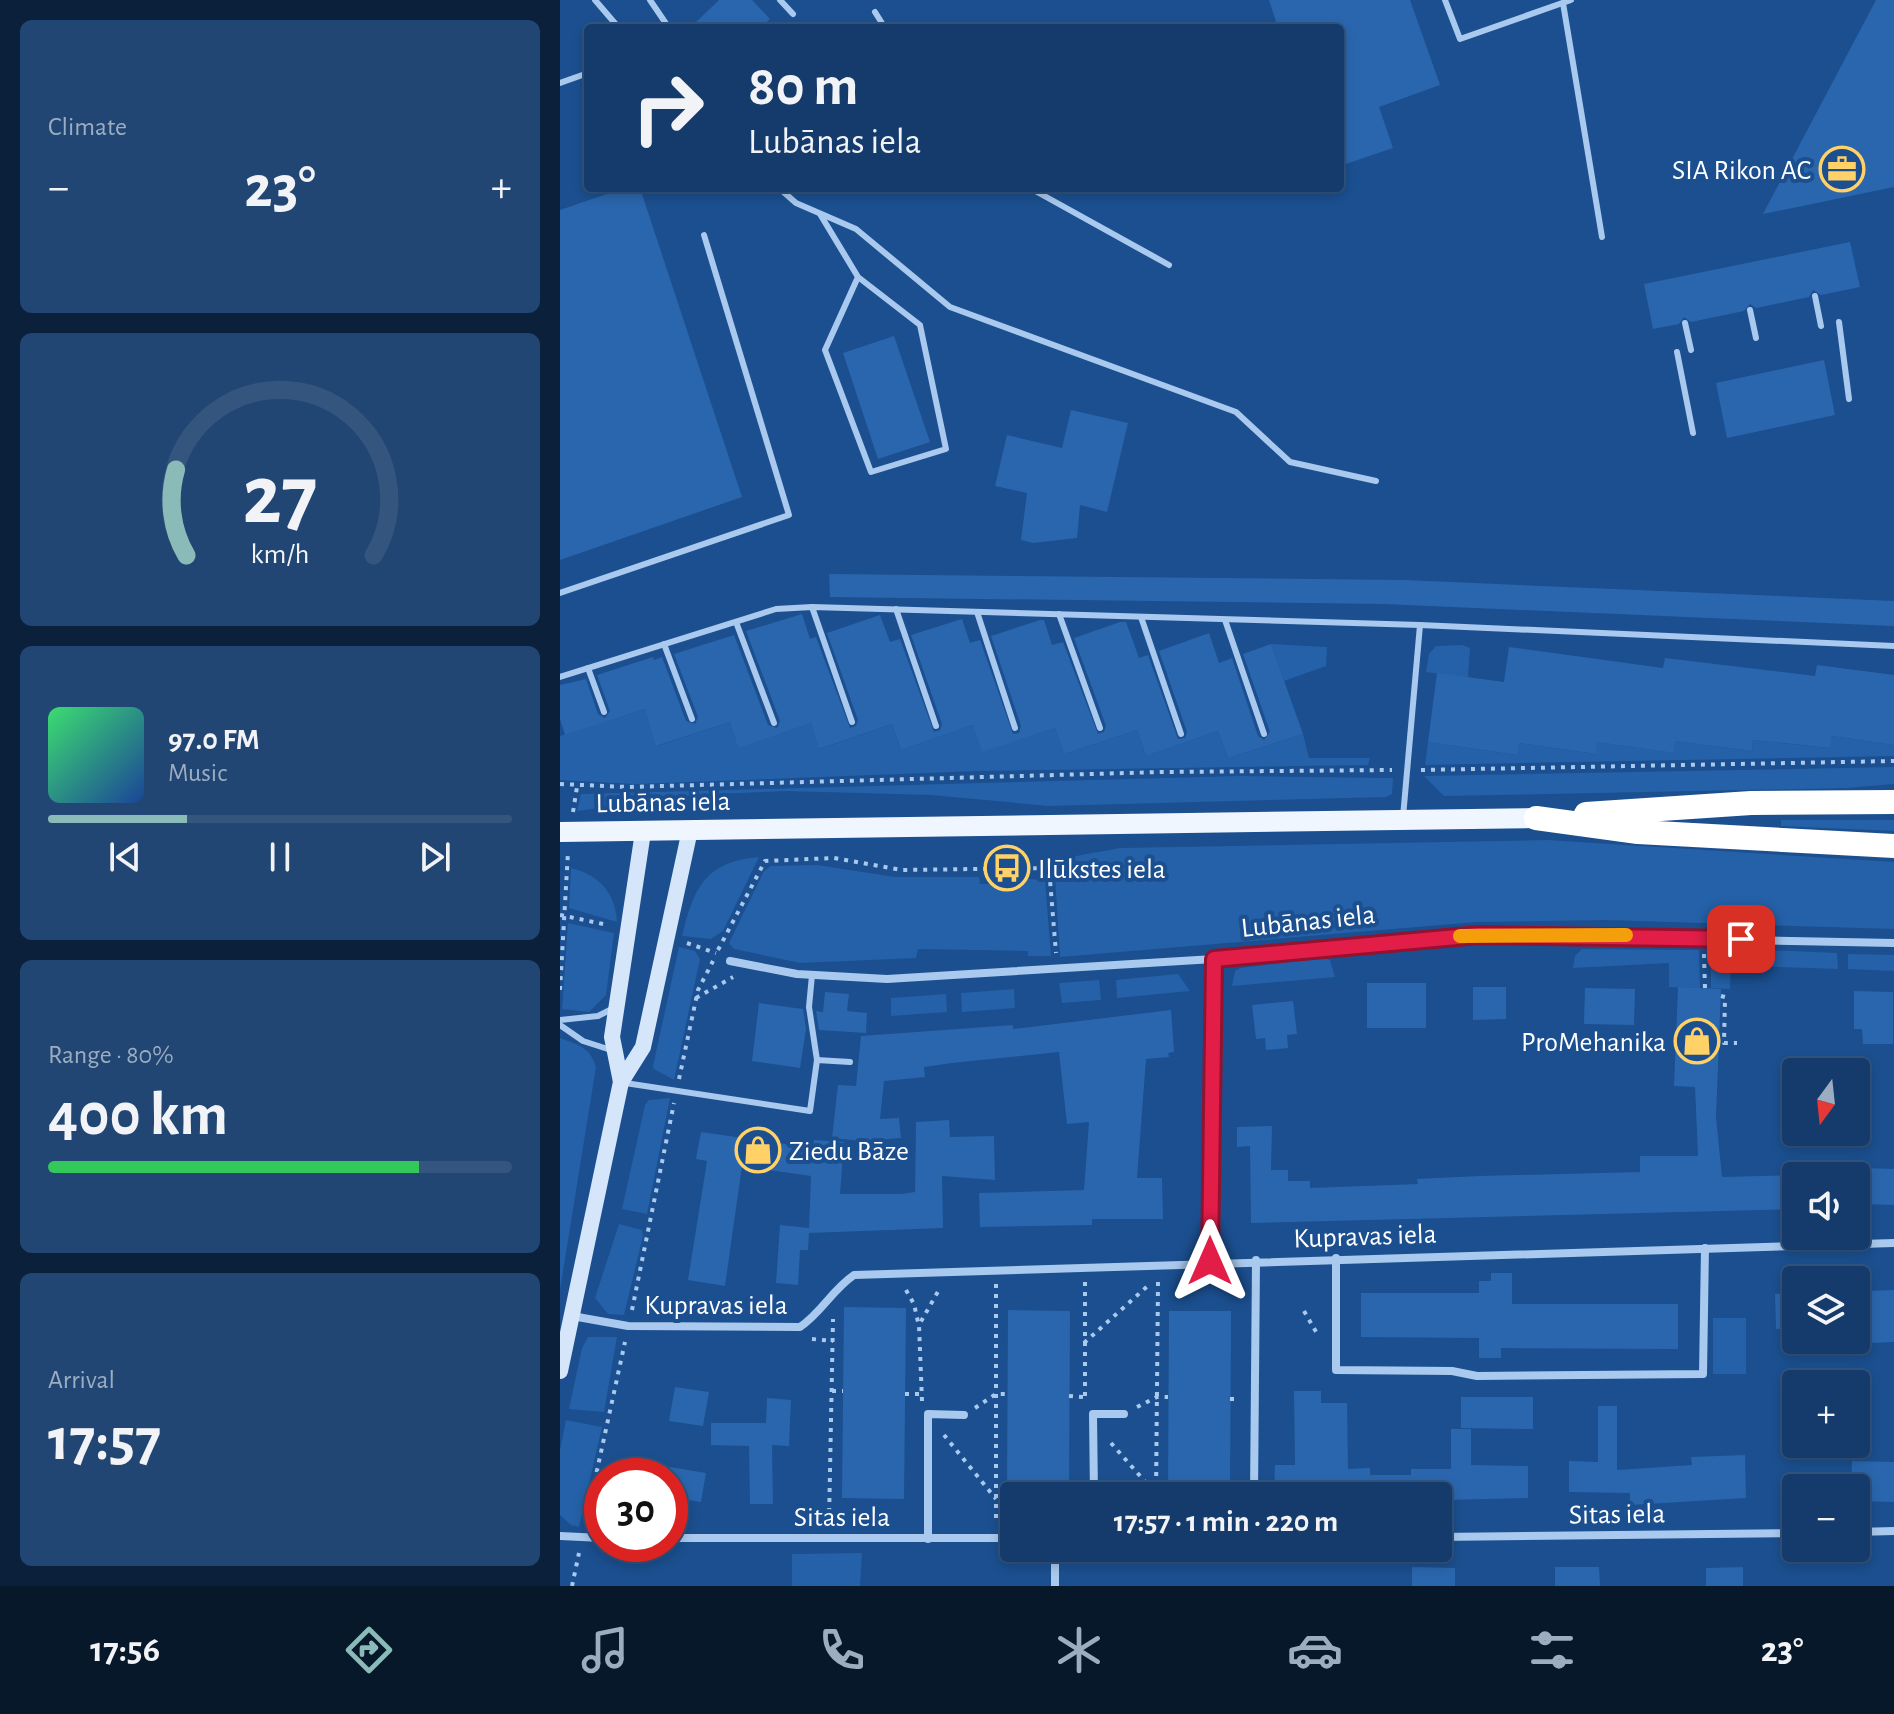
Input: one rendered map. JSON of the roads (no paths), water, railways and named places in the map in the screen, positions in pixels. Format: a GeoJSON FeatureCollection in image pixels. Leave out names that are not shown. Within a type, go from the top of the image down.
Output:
{"type":"FeatureCollection","features":[{"type":"Feature","properties":{"kind":"highway","name":"Lubānas iela"},"geometry":{"type":"LineString","coordinates":[[1536,818],[1751,803],[1894,802]]}},
{"type":"Feature","properties":{"kind":"highway","name":"Lubānas iela"},"geometry":{"type":"LineString","coordinates":[[1536,818],[1638,832],[1894,846]]}},
{"type":"Feature","properties":{"kind":"main road","name":"Lubānas iela"},"geometry":{"type":"LineString","coordinates":[[564,832],[1536,818]]}},
{"type":"Feature","properties":{"kind":"street"},"geometry":{"type":"LineString","coordinates":[[560,1371],[621,1082],[643,1047],[690,830]]}},
{"type":"Feature","properties":{"kind":"street"},"geometry":{"type":"LineString","coordinates":[[621,1082],[612,1037],[643,832]]}},
{"type":"Feature","properties":{"kind":"street","name":"Lubānas iela"},"geometry":{"type":"LineString","coordinates":[[730,961],[812,975],[887,979],[1214,959],[1479,935],[1894,943]]}},
{"type":"Feature","properties":{"kind":"street"},"geometry":{"type":"LineString","coordinates":[[1210,1261],[1214,959]]}},
{"type":"Feature","properties":{"kind":"street","name":"Kupravas iela"},"geometry":{"type":"LineString","coordinates":[[572,1316],[628,1326],[800,1327],[816,1316],[834,1288],[854,1275],[1210,1261],[1894,1243]]}},
{"type":"Feature","properties":{"kind":"street"},"geometry":{"type":"LineString","coordinates":[[1336,1258],[1336,1370],[1452,1371],[1477,1376],[1703,1374],[1705,1248]]}},
{"type":"Feature","properties":{"kind":"street"},"geometry":{"type":"LineString","coordinates":[[1254,1482],[1256,1260]]}},
{"type":"Feature","properties":{"kind":"street"},"geometry":{"type":"LineString","coordinates":[[928,1539],[928,1414],[964,1415]]}},
{"type":"Feature","properties":{"kind":"street"},"geometry":{"type":"LineString","coordinates":[[1094,1482],[1093,1418],[1124,1414]]}},
{"type":"Feature","properties":{"kind":"street"},"geometry":{"type":"LineString","coordinates":[[1870,1532],[1894,1531]]}},
{"type":"Feature","properties":{"kind":"street","name":"Sitas iela"},"geometry":{"type":"LineString","coordinates":[[1452,1537],[1782,1533]]}},
{"type":"Feature","properties":{"kind":"street"},"geometry":{"type":"LineString","coordinates":[[560,1536],[584,1537]]}},
{"type":"Feature","properties":{"kind":"street","name":"Sitas iela"},"geometry":{"type":"LineString","coordinates":[[688,1538],[1000,1538]]}},
{"type":"Feature","properties":{"kind":"street"},"geometry":{"type":"LineString","coordinates":[[1055,1562],[1055,1586]]}},
{"type":"Feature","properties":{"kind":"lane"},"geometry":{"type":"LineString","coordinates":[[595,0],[616,24]]}},
{"type":"Feature","properties":{"kind":"lane"},"geometry":{"type":"LineString","coordinates":[[650,0],[666,24]]}},
{"type":"Feature","properties":{"kind":"lane"},"geometry":{"type":"LineString","coordinates":[[780,0],[793,14]]}},
{"type":"Feature","properties":{"kind":"lane"},"geometry":{"type":"LineString","coordinates":[[1445,0],[1460,39],[1567,1],[1602,237]]}},
{"type":"Feature","properties":{"kind":"lane"},"geometry":{"type":"LineString","coordinates":[[875,12],[882,24]]}},
{"type":"Feature","properties":{"kind":"lane"},"geometry":{"type":"LineString","coordinates":[[560,83],[584,74]]}},
{"type":"Feature","properties":{"kind":"lane"},"geometry":{"type":"LineString","coordinates":[[785,192],[796,203],[856,229],[950,307],[1236,412],[1290,462],[1376,481]]}},
{"type":"Feature","properties":{"kind":"lane"},"geometry":{"type":"LineString","coordinates":[[1037,192],[1169,265]]}},
{"type":"Feature","properties":{"kind":"lane"},"geometry":{"type":"LineString","coordinates":[[820,214],[858,277],[920,325],[946,449],[871,472],[825,350],[858,277]]}},
{"type":"Feature","properties":{"kind":"lane"},"geometry":{"type":"LineString","coordinates":[[560,593],[789,515],[704,235]]}},
{"type":"Feature","properties":{"kind":"lane"},"geometry":{"type":"LineString","coordinates":[[1815,296],[1821,326]]}},
{"type":"Feature","properties":{"kind":"lane"},"geometry":{"type":"LineString","coordinates":[[1750,310],[1756,338]]}},
{"type":"Feature","properties":{"kind":"lane"},"geometry":{"type":"LineString","coordinates":[[1839,322],[1849,399]]}},
{"type":"Feature","properties":{"kind":"lane"},"geometry":{"type":"LineString","coordinates":[[1685,323],[1691,350]]}},
{"type":"Feature","properties":{"kind":"lane"},"geometry":{"type":"LineString","coordinates":[[1677,352],[1693,433]]}},
{"type":"Feature","properties":{"kind":"lane"},"geometry":{"type":"LineString","coordinates":[[812,607],[852,722]]}},
{"type":"Feature","properties":{"kind":"lane"},"geometry":{"type":"LineString","coordinates":[[560,677],[776,609],[812,607],[1420,625],[1894,646]]}},
{"type":"Feature","properties":{"kind":"lane"},"geometry":{"type":"LineString","coordinates":[[896,609],[936,726]]}},
{"type":"Feature","properties":{"kind":"lane"},"geometry":{"type":"LineString","coordinates":[[977,612],[1015,728]]}},
{"type":"Feature","properties":{"kind":"lane"},"geometry":{"type":"LineString","coordinates":[[1059,614],[1100,728]]}},
{"type":"Feature","properties":{"kind":"lane"},"geometry":{"type":"LineString","coordinates":[[1141,617],[1181,734]]}},
{"type":"Feature","properties":{"kind":"lane"},"geometry":{"type":"LineString","coordinates":[[1225,620],[1264,734]]}},
{"type":"Feature","properties":{"kind":"lane"},"geometry":{"type":"LineString","coordinates":[[736,622],[774,723]]}},
{"type":"Feature","properties":{"kind":"lane"},"geometry":{"type":"LineString","coordinates":[[1403,821],[1420,625]]}},
{"type":"Feature","properties":{"kind":"lane"},"geometry":{"type":"LineString","coordinates":[[664,644],[692,719]]}},
{"type":"Feature","properties":{"kind":"lane"},"geometry":{"type":"LineString","coordinates":[[588,668],[604,712]]}},
{"type":"Feature","properties":{"kind":"lane"},"geometry":{"type":"LineString","coordinates":[[621,1082],[810,1111],[817,1060],[809,1007],[812,975]]}},
{"type":"Feature","properties":{"kind":"lane"},"geometry":{"type":"LineString","coordinates":[[560,1023],[598,1016],[618,1006]]}},
{"type":"Feature","properties":{"kind":"lane"},"geometry":{"type":"LineString","coordinates":[[560,1023],[583,1041],[615,1052]]}},
{"type":"Feature","properties":{"kind":"lane"},"geometry":{"type":"LineString","coordinates":[[817,1060],[850,1062]]}},
{"type":"Feature","properties":{"kind":"place","name":"SIA Rikon AC"},"geometry":{"type":"Point","coordinates":[1842,169]}},
{"type":"Feature","properties":{"kind":"place","name":"Ilūkstes iela"},"geometry":{"type":"Point","coordinates":[1007,868]}},
{"type":"Feature","properties":{"kind":"place","name":"ProMehanika"},"geometry":{"type":"Point","coordinates":[1697,1041]}},
{"type":"Feature","properties":{"kind":"place","name":"Ziedu Bāze"},"geometry":{"type":"Point","coordinates":[758,1150]}}]}
